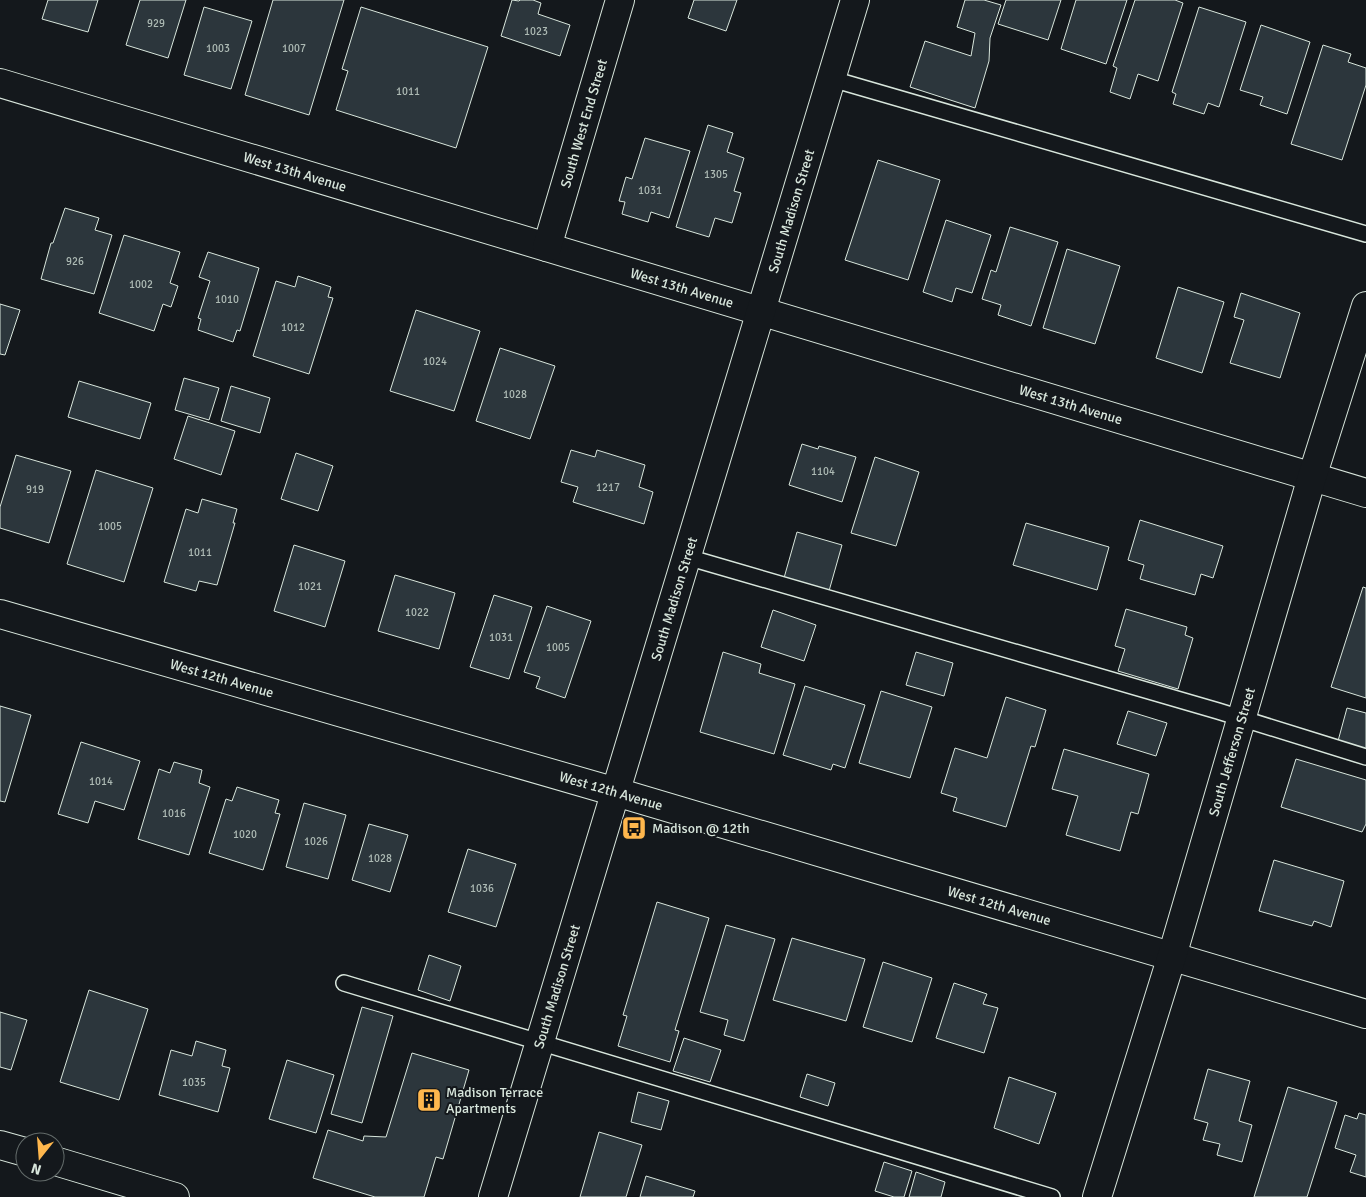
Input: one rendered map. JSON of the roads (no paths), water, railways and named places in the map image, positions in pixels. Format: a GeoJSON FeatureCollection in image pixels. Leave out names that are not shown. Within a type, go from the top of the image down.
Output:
{"type":"FeatureCollection","features":[{"type":"Feature","properties":{"kind":"street","name":"South West End Street"},"geometry":{"type":"LineString","coordinates":[[547,247],[620,0]]}},
{"type":"Feature","properties":{"kind":"street","name":"South Madison Street"},"geometry":{"type":"LineString","coordinates":[[493,1197],[855,0]]}},
{"type":"Feature","properties":{"kind":"street","name":"West 13th Avenue"},"geometry":{"type":"LineString","coordinates":[[0,83],[1366,493]]}},
{"type":"Feature","properties":{"kind":"street","name":"South Jefferson Street"},"geometry":{"type":"LineString","coordinates":[[1097,1197],[1172,956],[1312,477],[1366,306]]}},
{"type":"Feature","properties":{"kind":"street","name":"West 12th Avenue"},"geometry":{"type":"LineString","coordinates":[[0,614],[616,792],[1366,1014]]}},
{"type":"Feature","properties":{"kind":"street"},"geometry":{"type":"LineString","coordinates":[[0,1145],[15,1149]]}},
{"type":"Feature","properties":{"kind":"street"},"geometry":{"type":"LineString","coordinates":[[65,1164],[175,1197]]}},
{"type":"Feature","properties":{"kind":"lane"},"geometry":{"type":"LineString","coordinates":[[832,79],[1366,234]]}},
{"type":"Feature","properties":{"kind":"lane"},"geometry":{"type":"LineString","coordinates":[[687,557],[1241,718],[1366,757]]}},
{"type":"Feature","properties":{"kind":"lane"},"geometry":{"type":"LineString","coordinates":[[344,983],[1052,1197]]}},
{"type":"Feature","properties":{"kind":"place","name":"Madison @ 12th"},"geometry":{"type":"Point","coordinates":[634,828]}},
{"type":"Feature","properties":{"kind":"place","name":"Madison Terrace Apartments"},"geometry":{"type":"Point","coordinates":[429,1100]}}]}
